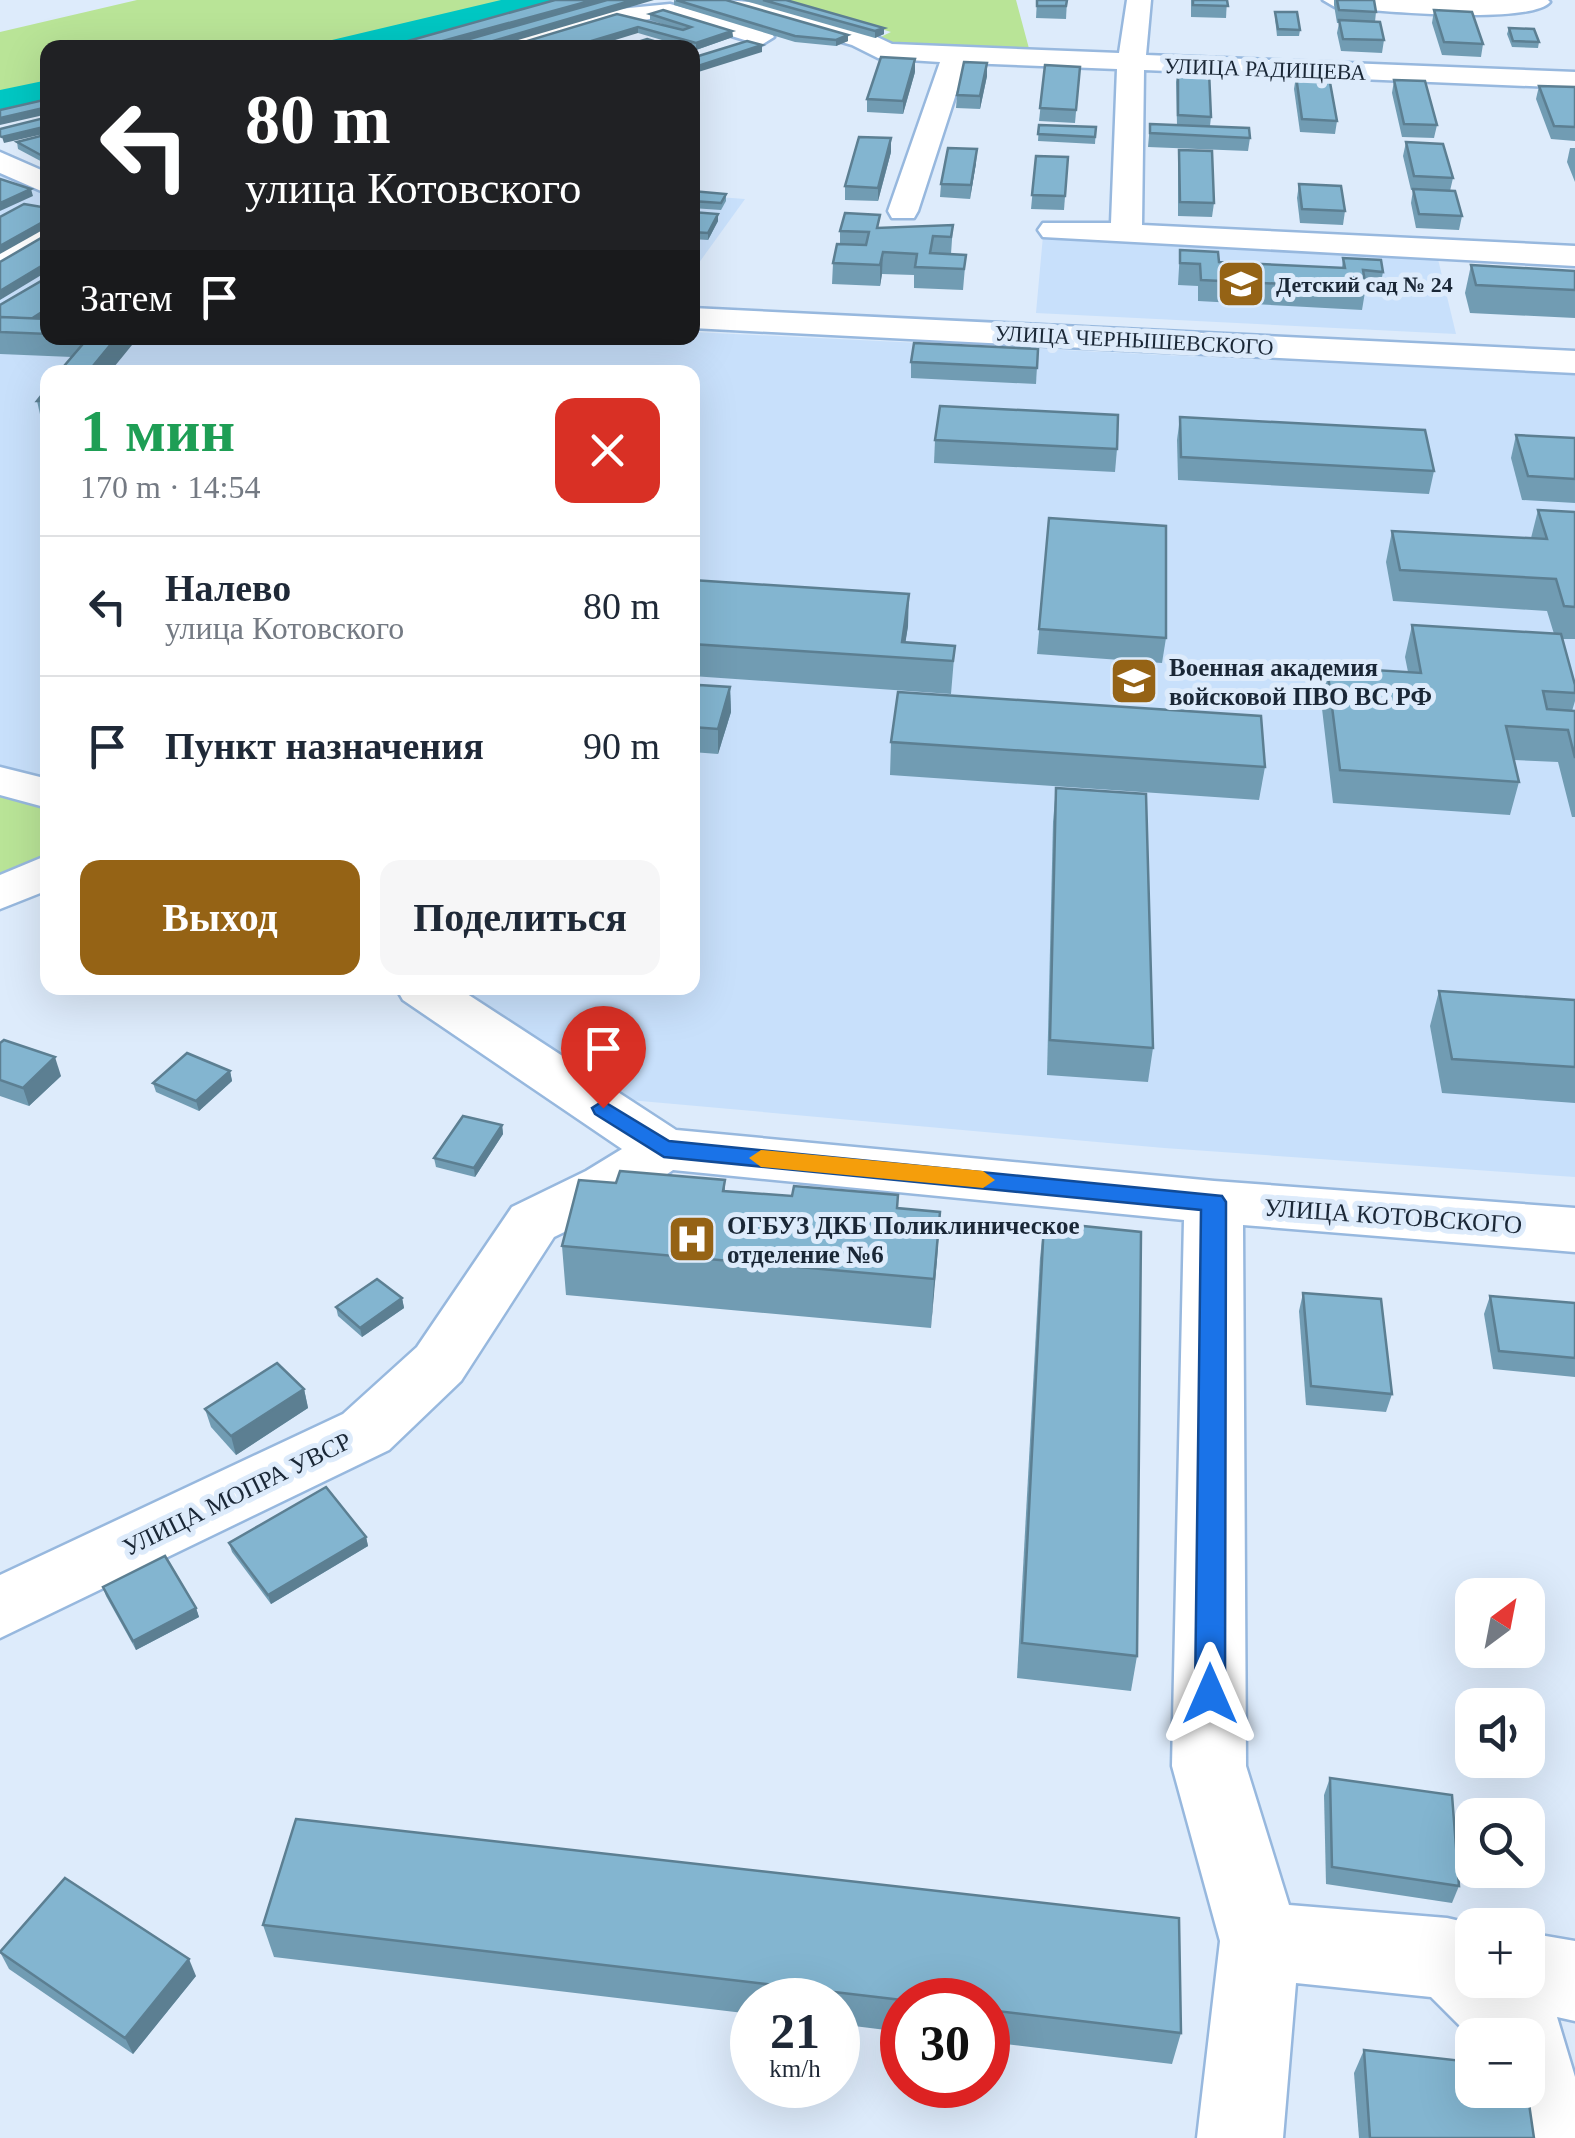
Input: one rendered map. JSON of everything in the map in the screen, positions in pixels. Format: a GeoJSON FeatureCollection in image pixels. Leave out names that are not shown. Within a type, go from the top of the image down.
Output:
{"type":"FeatureCollection","features":[{"type":"Feature","properties":{"kind":"street"},"geometry":{"type":"LineString","coordinates":[[483,37],[614,0]]}},
{"type":"Feature","properties":{"kind":"street"},"geometry":{"type":"LineString","coordinates":[[724,0],[861,39],[887,52]]}},
{"type":"Feature","properties":{"kind":"street"},"geometry":{"type":"LineString","coordinates":[[1126,234],[1131,65],[1139,0]]}},
{"type":"Feature","properties":{"kind":"street"},"geometry":{"type":"LineString","coordinates":[[1336,0],[1474,8],[1537,2]]}},
{"type":"Feature","properties":{"kind":"street","name":"УЛИЦА РАДИЩЕВА"},"geometry":{"type":"LineString","coordinates":[[537,40],[664,6],[790,46],[1131,65],[1500,77],[1572,68]]}},
{"type":"Feature","properties":{"kind":"street"},"geometry":{"type":"LineString","coordinates":[[716,52],[762,38]]}},
{"type":"Feature","properties":{"kind":"street"},"geometry":{"type":"LineString","coordinates":[[903,211],[955,56]]}},
{"type":"Feature","properties":{"kind":"street"},"geometry":{"type":"LineString","coordinates":[[32,141],[1,159],[40,202]]}},
{"type":"Feature","properties":{"kind":"street"},"geometry":{"type":"LineString","coordinates":[[0,262],[40,211]]}},
{"type":"Feature","properties":{"kind":"street"},"geometry":{"type":"LineString","coordinates":[[1054,230],[1575,256]]}},
{"type":"Feature","properties":{"kind":"street","name":"УЛИЦА ЧЕРНЫШЕВСКОГО"},"geometry":{"type":"LineString","coordinates":[[700,318],[1575,362]]}},
{"type":"Feature","properties":{"kind":"street"},"geometry":{"type":"LineString","coordinates":[[0,782],[40,792]]}},
{"type":"Feature","properties":{"kind":"street"},"geometry":{"type":"LineString","coordinates":[[0,894],[40,874]]}},
{"type":"Feature","properties":{"kind":"street","name":"УЛИЦА КОТОВСКОГО"},"geometry":{"type":"LineString","coordinates":[[433,995],[664,1149],[1214,1202],[1575,1230]]}},
{"type":"Feature","properties":{"kind":"street","name":"УЛИЦА МОПРА УВСР"},"geometry":{"type":"LineString","coordinates":[[0,1608],[366,1432],[439,1364],[533,1222],[608,1186],[664,1149]]}},
{"type":"Feature","properties":{"kind":"street"},"geometry":{"type":"LineString","coordinates":[[1214,1202],[1209,1766],[1260,1942],[1240,2138]]}},
{"type":"Feature","properties":{"kind":"street"},"geometry":{"type":"LineString","coordinates":[[1260,1942],[1455,1960]]}},
{"type":"Feature","properties":{"kind":"street"},"geometry":{"type":"LineString","coordinates":[[1545,1975],[1575,1981]]}},
{"type":"Feature","properties":{"kind":"street"},"geometry":{"type":"LineString","coordinates":[[1494,1998],[1512,2018]]}},
{"type":"Feature","properties":{"kind":"street"},"geometry":{"type":"LineString","coordinates":[[1541,2108],[1549,2138]]}},
{"type":"Feature","properties":{"kind":"shaded area","name":"Военная академия войсковой ПВО ВС РФ"},"geometry":{"type":"Polygon","coordinates":[[[0,172],[40,192],[40,345],[700,345],[700,332],[1575,375],[1575,1177],[1164,1148],[618,1099],[461,995],[700,995],[700,365],[40,365],[40,776],[0,765],[0,172]]]}},
{"type":"Feature","properties":{"kind":"shaded area"},"geometry":{"type":"Polygon","coordinates":[[[700,196],[745,199],[700,261],[700,196]]]}},
{"type":"Feature","properties":{"kind":"shaded area","name":"Детский сад № 24"},"geometry":{"type":"Polygon","coordinates":[[[1043,236],[1437,255],[1456,334],[1036,313],[1043,236]]]}},
{"type":"Feature","properties":{"kind":"green space"},"geometry":{"type":"Polygon","coordinates":[[[137,0],[568,0],[422,40],[40,40],[40,106],[0,116],[0,32],[137,0]]]}},
{"type":"Feature","properties":{"kind":"green space"},"geometry":{"type":"Polygon","coordinates":[[[785,0],[1016,0],[1031,56],[898,48],[872,41],[891,32],[785,0]]]}},
{"type":"Feature","properties":{"kind":"green space"},"geometry":{"type":"Polygon","coordinates":[[[0,791],[40,802],[40,886],[0,906],[0,791]]]}},
{"type":"Feature","properties":{"kind":"building"},"geometry":{"type":"Polygon","coordinates":[[[555,0],[593,0],[446,40],[412,40],[555,0]]]}},
{"type":"Feature","properties":{"kind":"building"},"geometry":{"type":"Polygon","coordinates":[[[607,0],[633,0],[496,40],[466,40],[607,0]]]}},
{"type":"Feature","properties":{"kind":"building"},"geometry":{"type":"Polygon","coordinates":[[[676,0],[726,0],[848,35],[836,40],[795,36],[676,0]]]}},
{"type":"Feature","properties":{"kind":"building"},"geometry":{"type":"Polygon","coordinates":[[[763,0],[786,0],[884,28],[875,31],[763,0]]]}},
{"type":"Feature","properties":{"kind":"building"},"geometry":{"type":"Polygon","coordinates":[[[1037,0],[1067,0],[1066,6],[1037,6],[1037,0]]]}},
{"type":"Feature","properties":{"kind":"building"},"geometry":{"type":"Polygon","coordinates":[[[1193,0],[1227,0],[1228,6],[1193,5],[1193,0]]]}},
{"type":"Feature","properties":{"kind":"building"},"geometry":{"type":"Polygon","coordinates":[[[1337,0],[1374,0],[1376,12],[1339,10],[1337,0]]]}},
{"type":"Feature","properties":{"kind":"building"},"geometry":{"type":"Polygon","coordinates":[[[663,10],[732,31],[700,42],[638,27],[595,40],[531,40],[617,14],[683,30],[691,27],[650,14],[663,10]]]}},
{"type":"Feature","properties":{"kind":"building"},"geometry":{"type":"Polygon","coordinates":[[[1434,10],[1472,12],[1483,44],[1444,42],[1434,10]]]}},
{"type":"Feature","properties":{"kind":"building"},"geometry":{"type":"Polygon","coordinates":[[[1275,12],[1297,12],[1300,30],[1278,29],[1275,12]]]}},
{"type":"Feature","properties":{"kind":"building"},"geometry":{"type":"Polygon","coordinates":[[[1339,20],[1380,22],[1384,40],[1343,39],[1339,20]]]}},
{"type":"Feature","properties":{"kind":"building"},"geometry":{"type":"Polygon","coordinates":[[[1509,28],[1534,29],[1539,42],[1513,41],[1509,28]]]}},
{"type":"Feature","properties":{"kind":"building"},"geometry":{"type":"Polygon","coordinates":[[[747,41],[762,45],[700,65],[700,56],[747,41]]]}},
{"type":"Feature","properties":{"kind":"building"},"geometry":{"type":"Polygon","coordinates":[[[881,57],[915,59],[903,101],[867,99],[881,57]]]}},
{"type":"Feature","properties":{"kind":"building"},"geometry":{"type":"Polygon","coordinates":[[[964,62],[987,63],[980,96],[957,95],[964,62]]]}},
{"type":"Feature","properties":{"kind":"building"},"geometry":{"type":"Polygon","coordinates":[[[1045,65],[1080,67],[1076,110],[1040,108],[1045,65]]]}},
{"type":"Feature","properties":{"kind":"building"},"geometry":{"type":"Polygon","coordinates":[[[1178,70],[1209,71],[1211,117],[1178,115],[1178,70]]]}},
{"type":"Feature","properties":{"kind":"building"},"geometry":{"type":"Polygon","coordinates":[[[1296,76],[1329,77],[1337,121],[1302,119],[1296,76]]]}},
{"type":"Feature","properties":{"kind":"building"},"geometry":{"type":"Polygon","coordinates":[[[1394,80],[1425,81],[1437,125],[1404,124],[1394,80]]]}},
{"type":"Feature","properties":{"kind":"building"},"geometry":{"type":"Polygon","coordinates":[[[1539,86],[1575,87],[1575,127],[1554,126],[1539,86]]]}},
{"type":"Feature","properties":{"kind":"building"},"geometry":{"type":"Polygon","coordinates":[[[40,101],[40,109],[0,118],[0,110],[40,101]]]}},
{"type":"Feature","properties":{"kind":"building"},"geometry":{"type":"Polygon","coordinates":[[[40,119],[40,128],[2,137],[0,129],[40,119]]]}},
{"type":"Feature","properties":{"kind":"building"},"geometry":{"type":"Polygon","coordinates":[[[1150,124],[1249,128],[1250,138],[1150,133],[1150,124]]]}},
{"type":"Feature","properties":{"kind":"building"},"geometry":{"type":"Polygon","coordinates":[[[1039,125],[1096,127],[1095,137],[1038,134],[1039,125]]]}},
{"type":"Feature","properties":{"kind":"building"},"geometry":{"type":"Polygon","coordinates":[[[40,136],[40,155],[17,142],[40,136]]]}},
{"type":"Feature","properties":{"kind":"building"},"geometry":{"type":"Polygon","coordinates":[[[859,137],[891,138],[878,188],[845,186],[859,137]]]}},
{"type":"Feature","properties":{"kind":"building"},"geometry":{"type":"Polygon","coordinates":[[[1406,142],[1443,144],[1453,178],[1414,176],[1406,142]]]}},
{"type":"Feature","properties":{"kind":"building"},"geometry":{"type":"Polygon","coordinates":[[[948,148],[977,149],[971,185],[941,184],[948,148]]]}},
{"type":"Feature","properties":{"kind":"building"},"geometry":{"type":"Polygon","coordinates":[[[1179,150],[1212,151],[1214,203],[1180,202],[1179,150]]]}},
{"type":"Feature","properties":{"kind":"building"},"geometry":{"type":"Polygon","coordinates":[[[1036,156],[1068,157],[1065,196],[1032,195],[1036,156]]]}},
{"type":"Feature","properties":{"kind":"building"},"geometry":{"type":"Polygon","coordinates":[[[0,179],[31,189],[0,203],[0,179]]]}},
{"type":"Feature","properties":{"kind":"building"},"geometry":{"type":"Polygon","coordinates":[[[1299,184],[1341,186],[1345,211],[1302,209],[1299,184]]]}},
{"type":"Feature","properties":{"kind":"building"},"geometry":{"type":"Polygon","coordinates":[[[1413,189],[1455,191],[1462,216],[1419,214],[1413,189]]]}},
{"type":"Feature","properties":{"kind":"building"},"geometry":{"type":"Polygon","coordinates":[[[700,192],[726,194],[721,203],[700,202],[700,192]]]}},
{"type":"Feature","properties":{"kind":"building"},"geometry":{"type":"Polygon","coordinates":[[[24,204],[40,207],[40,224],[0,246],[0,217],[24,204]]]}},
{"type":"Feature","properties":{"kind":"building"},"geometry":{"type":"Polygon","coordinates":[[[700,213],[718,214],[708,233],[700,232],[700,213]]]}},
{"type":"Feature","properties":{"kind":"building"},"geometry":{"type":"Polygon","coordinates":[[[845,213],[880,215],[877,228],[953,225],[951,237],[933,236],[930,253],[966,255],[964,269],[915,267],[917,254],[883,252],[880,265],[833,263],[837,244],[866,245],[869,232],[840,231],[845,213]]]}},
{"type":"Feature","properties":{"kind":"building"},"geometry":{"type":"Polygon","coordinates":[[[40,239],[40,267],[0,291],[0,262],[40,239]]]}},
{"type":"Feature","properties":{"kind":"building"},"geometry":{"type":"Polygon","coordinates":[[[1180,250],[1218,252],[1219,262],[1345,268],[1343,258],[1381,260],[1383,272],[1363,270],[1366,288],[1201,280],[1200,264],[1180,263],[1180,250]]]}},
{"type":"Feature","properties":{"kind":"building"},"geometry":{"type":"Polygon","coordinates":[[[1471,265],[1575,271],[1575,290],[1476,285],[1471,265]]]}},
{"type":"Feature","properties":{"kind":"building"},"geometry":{"type":"Polygon","coordinates":[[[40,282],[40,313],[31,319],[0,317],[0,305],[40,282]]]}},
{"type":"Feature","properties":{"kind":"building"},"geometry":{"type":"Polygon","coordinates":[[[0,317],[40,319],[40,334],[0,332],[0,317]]]}},
{"type":"Feature","properties":{"kind":"building"},"geometry":{"type":"Polygon","coordinates":[[[914,343],[1038,349],[1037,368],[911,362],[914,343]]]}},
{"type":"Feature","properties":{"kind":"building"},"geometry":{"type":"Polygon","coordinates":[[[82,345],[110,345],[94,365],[65,365],[82,345]]]}},
{"type":"Feature","properties":{"kind":"building"},"geometry":{"type":"Polygon","coordinates":[[[940,406],[1118,415],[1117,449],[935,440],[940,406]]]}},
{"type":"Feature","properties":{"kind":"building"},"geometry":{"type":"Polygon","coordinates":[[[1180,417],[1425,430],[1434,471],[1181,457],[1180,417]]]}},
{"type":"Feature","properties":{"kind":"building"},"geometry":{"type":"Polygon","coordinates":[[[1516,435],[1575,438],[1575,479],[1528,476],[1516,435]]]}},
{"type":"Feature","properties":{"kind":"building"},"geometry":{"type":"Polygon","coordinates":[[[1538,510],[1575,512],[1575,607],[1564,606],[1556,579],[1400,570],[1392,531],[1547,539],[1538,510]]]}},
{"type":"Feature","properties":{"kind":"building"},"geometry":{"type":"Polygon","coordinates":[[[1049,518],[1166,526],[1166,638],[1039,629],[1049,518]]]}},
{"type":"Feature","properties":{"kind":"building"},"geometry":{"type":"Polygon","coordinates":[[[700,581],[909,594],[902,642],[955,646],[953,661],[700,645],[700,581]]]}},
{"type":"Feature","properties":{"kind":"building"},"geometry":{"type":"Polygon","coordinates":[[[1412,625],[1561,634],[1575,693],[1543,691],[1547,709],[1575,711],[1575,758],[1568,730],[1506,726],[1519,782],[1340,770],[1327,667],[1421,673],[1412,625]]]}},
{"type":"Feature","properties":{"kind":"building"},"geometry":{"type":"Polygon","coordinates":[[[700,685],[730,687],[718,729],[700,728],[700,685]]]}},
{"type":"Feature","properties":{"kind":"building"},"geometry":{"type":"Polygon","coordinates":[[[898,692],[1261,716],[1265,767],[891,742],[898,692]]]}},
{"type":"Feature","properties":{"kind":"building"},"geometry":{"type":"Polygon","coordinates":[[[1056,788],[1146,794],[1153,1048],[1050,1040],[1056,788]]]}},
{"type":"Feature","properties":{"kind":"building"},"geometry":{"type":"Polygon","coordinates":[[[1439,991],[1575,1000],[1575,1067],[1452,1059],[1439,991]]]}},
{"type":"Feature","properties":{"kind":"building"},"geometry":{"type":"Polygon","coordinates":[[[4,1040],[55,1057],[23,1088],[0,1080],[0,1043],[4,1040]]]}},
{"type":"Feature","properties":{"kind":"building"},"geometry":{"type":"Polygon","coordinates":[[[187,1053],[230,1071],[196,1101],[153,1083],[187,1053]]]}},
{"type":"Feature","properties":{"kind":"building"},"geometry":{"type":"Polygon","coordinates":[[[463,1116],[502,1125],[474,1168],[434,1158],[463,1116]]]}},
{"type":"Feature","properties":{"kind":"building"},"geometry":{"type":"Polygon","coordinates":[[[620,1171],[725,1180],[723,1191],[792,1196],[794,1186],[898,1195],[897,1208],[940,1212],[934,1279],[562,1246],[579,1180],[616,1183],[620,1171]]]}},
{"type":"Feature","properties":{"kind":"building"},"geometry":{"type":"Polygon","coordinates":[[[1044,1222],[1141,1232],[1137,1656],[1022,1643],[1044,1222]]]}},
{"type":"Feature","properties":{"kind":"building"},"geometry":{"type":"Polygon","coordinates":[[[377,1279],[402,1298],[360,1328],[336,1307],[377,1279]]]}},
{"type":"Feature","properties":{"kind":"building"},"geometry":{"type":"Polygon","coordinates":[[[1303,1293],[1381,1299],[1392,1394],[1311,1386],[1303,1293]]]}},
{"type":"Feature","properties":{"kind":"building"},"geometry":{"type":"Polygon","coordinates":[[[1490,1296],[1575,1303],[1575,1358],[1499,1351],[1490,1296]]]}},
{"type":"Feature","properties":{"kind":"building"},"geometry":{"type":"Polygon","coordinates":[[[277,1363],[304,1389],[231,1436],[205,1409],[277,1363]]]}},
{"type":"Feature","properties":{"kind":"building"},"geometry":{"type":"Polygon","coordinates":[[[326,1487],[366,1537],[268,1595],[229,1543],[326,1487]]]}},
{"type":"Feature","properties":{"kind":"building"},"geometry":{"type":"Polygon","coordinates":[[[165,1556],[196,1608],[133,1641],[103,1587],[165,1556]]]}},
{"type":"Feature","properties":{"kind":"building"},"geometry":{"type":"Polygon","coordinates":[[[1330,1778],[1452,1795],[1455,1885],[1332,1867],[1330,1778]]]}},
{"type":"Feature","properties":{"kind":"building"},"geometry":{"type":"Polygon","coordinates":[[[296,1819],[1179,1918],[1181,2033],[1010,2013],[1010,1978],[880,1978],[880,1997],[860,1995],[860,1978],[730,1980],[263,1925],[296,1819]]]}},
{"type":"Feature","properties":{"kind":"building"},"geometry":{"type":"Polygon","coordinates":[[[65,1878],[189,1959],[125,2038],[0,1952],[65,1878]]]}},
{"type":"Feature","properties":{"kind":"building"},"geometry":{"type":"Polygon","coordinates":[[[1364,2050],[1455,2060],[1455,2108],[1530,2108],[1534,2138],[1370,2138],[1364,2050]]]}},
{"type":"Feature","properties":{"kind":"waterway"},"geometry":{"type":"LineString","coordinates":[[378,40],[546,0]]}},
{"type":"Feature","properties":{"kind":"waterway"},"geometry":{"type":"LineString","coordinates":[[0,102],[40,94]]}},
{"type":"Feature","properties":{"kind":"slow traffic"},"geometry":{"type":"LineString","coordinates":[[761,1158],[983,1180]]}},
{"type":"Feature","properties":{"kind":"place","name":"Детский сад № 24"},"geometry":{"type":"Point","coordinates":[1241,284]}},
{"type":"Feature","properties":{"kind":"place","name":"Военная академия войсковой ПВО ВС РФ"},"geometry":{"type":"Point","coordinates":[1134,681]}},
{"type":"Feature","properties":{"kind":"place","name":"ОГБУЗ ДКБ Поликлиническое отделение №6"},"geometry":{"type":"Point","coordinates":[692,1239]}},
{"type":"Feature","properties":{"kind":"route"},"geometry":{"type":"LineString","coordinates":[[603,1108],[664,1149],[1214,1202],[1210,1694]]}}]}
